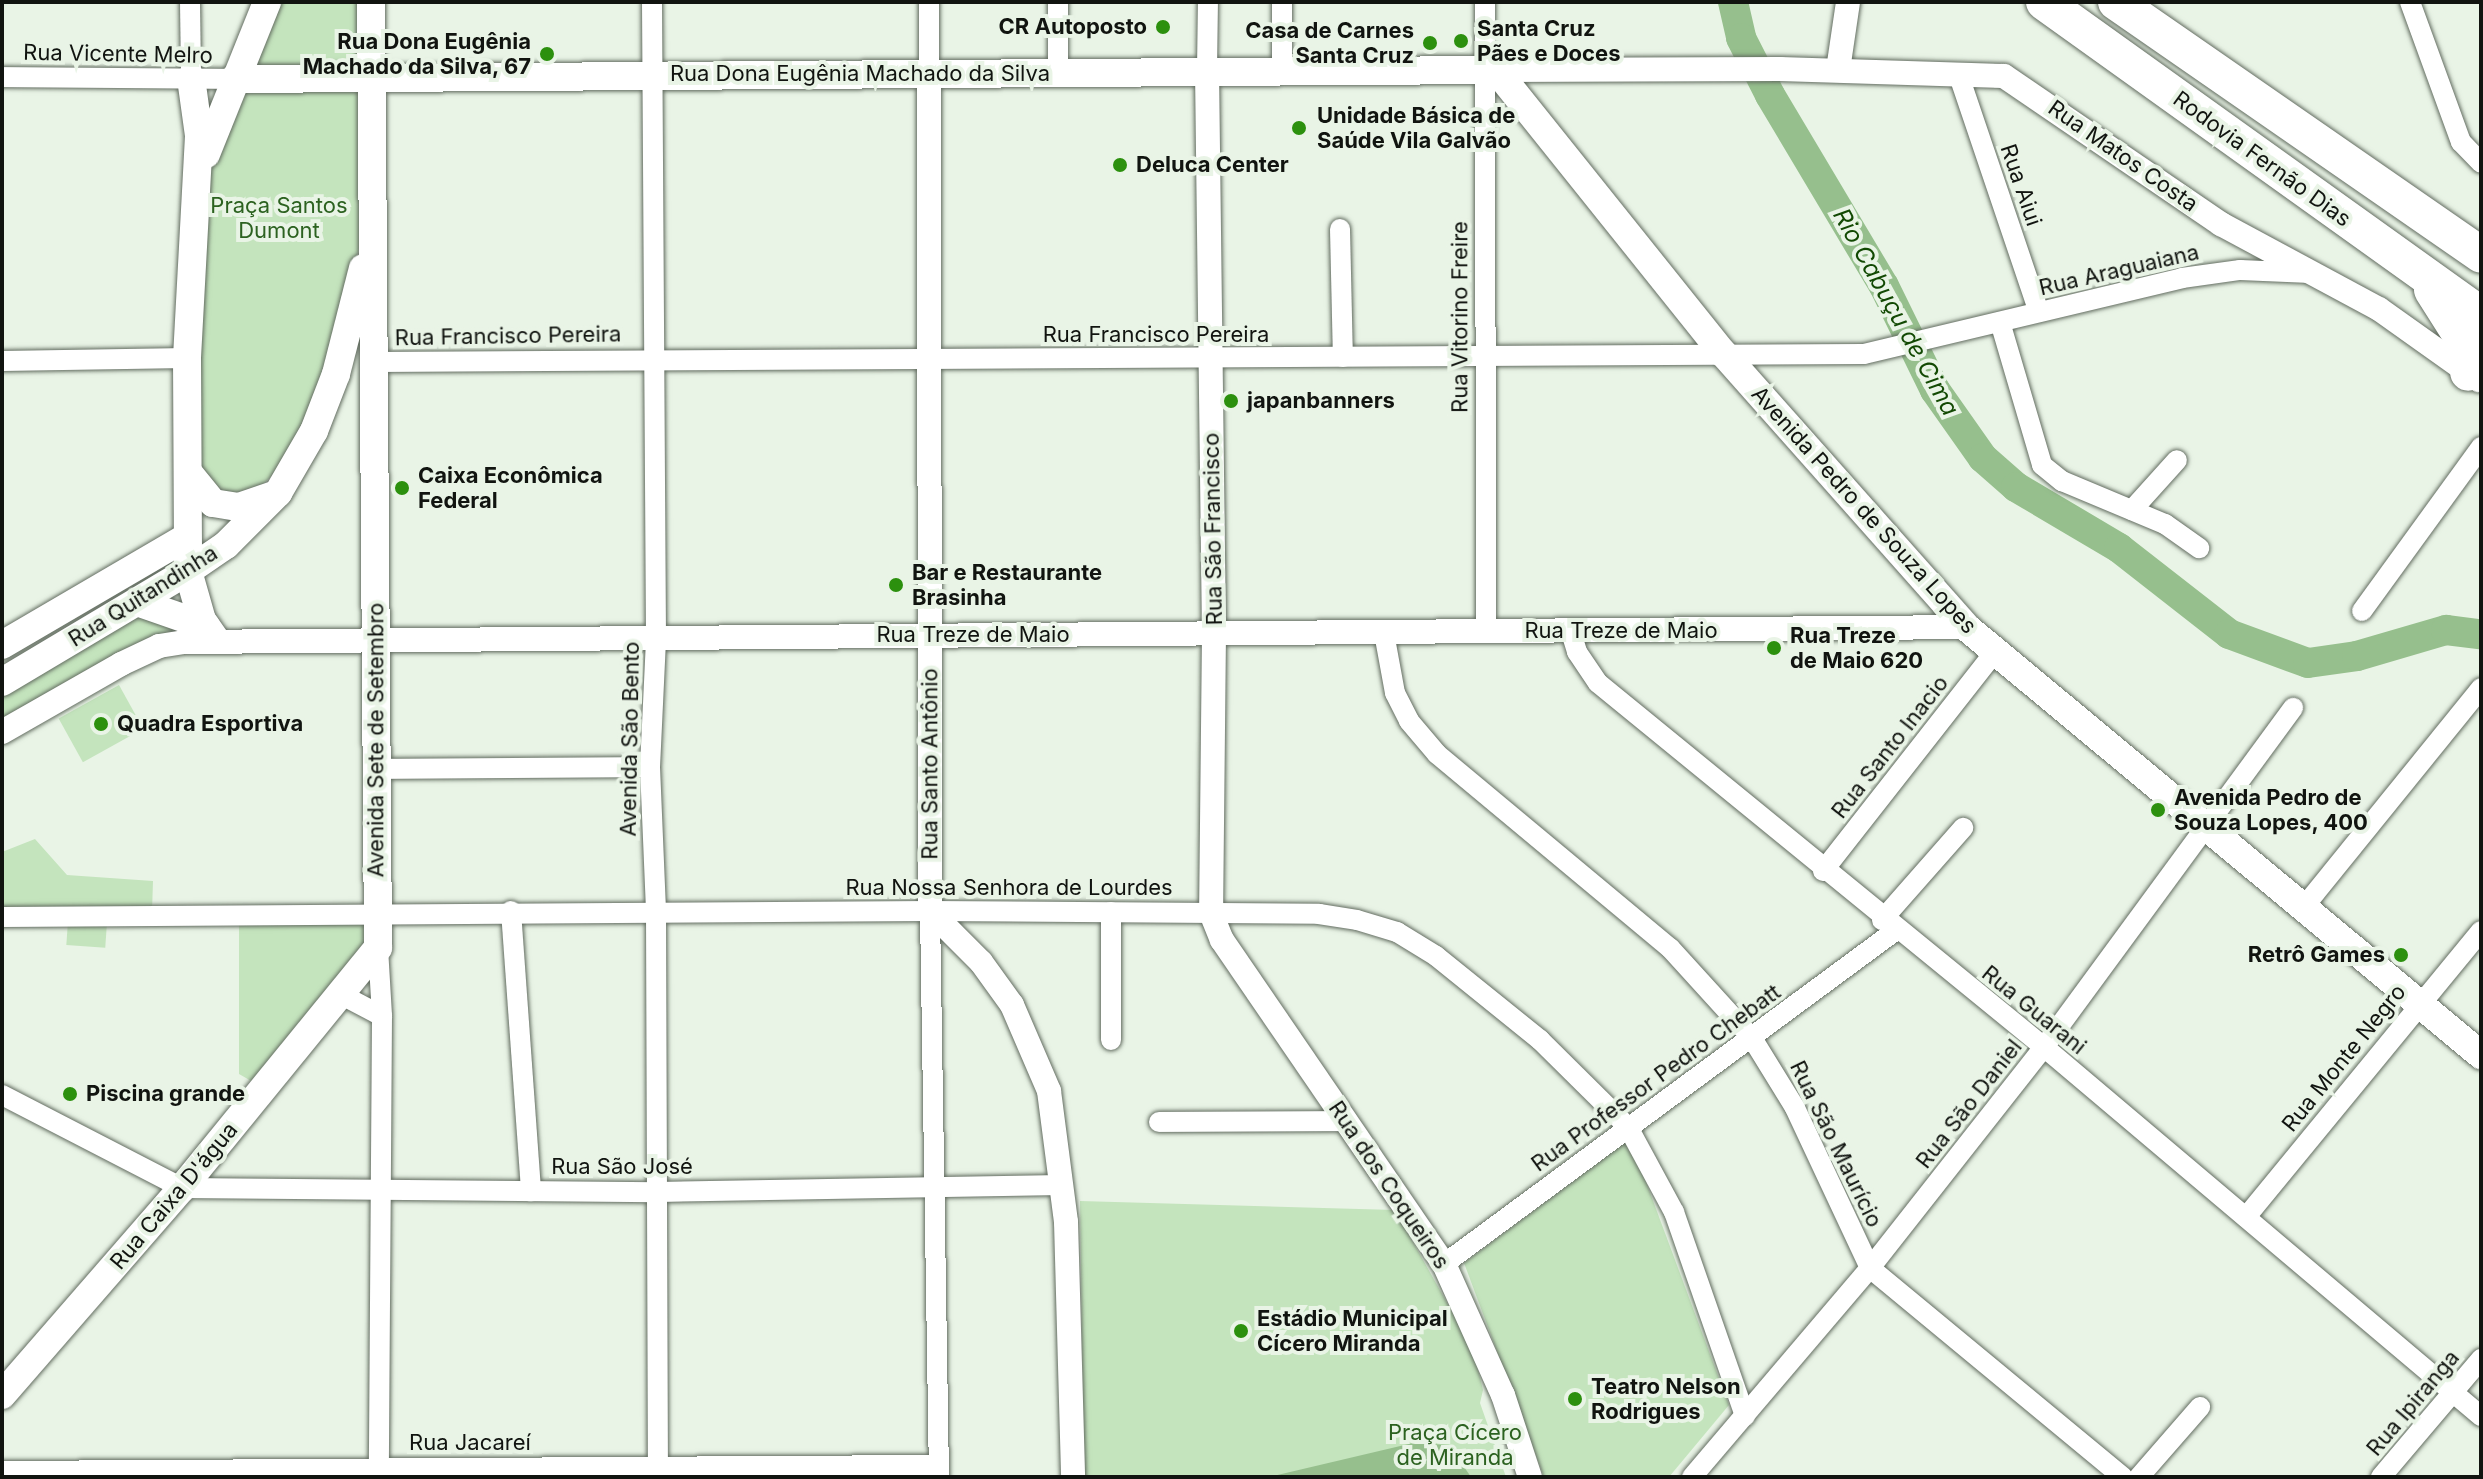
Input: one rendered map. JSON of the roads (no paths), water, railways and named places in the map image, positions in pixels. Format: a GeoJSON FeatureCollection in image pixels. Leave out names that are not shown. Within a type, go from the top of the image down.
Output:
{"type":"FeatureCollection","features":[{"type":"Feature","properties":{"kind":"highway","name":"Rodovia Fernão Dias"},"geometry":{"type":"LineString","coordinates":[[2044,2],[2481,315]]}},
{"type":"Feature","properties":{"kind":"highway","name":"Rodovia Fernão Dias"},"geometry":{"type":"LineString","coordinates":[[2116,2],[2481,255]]}},
{"type":"Feature","properties":{"kind":"highway"},"geometry":{"type":"LineString","coordinates":[[2417,270],[2472,353],[2475,377]]}},
{"type":"Feature","properties":{"kind":"main road"},"geometry":{"type":"LineString","coordinates":[[196,198],[209,144],[267,2]]}},
{"type":"Feature","properties":{"kind":"main road","name":"Avenida Sete de Setembro"},"geometry":{"type":"LineString","coordinates":[[371,2],[378,948]]}},
{"type":"Feature","properties":{"kind":"main road","name":"Rua Dona Eugênia Machado da Silva"},"geometry":{"type":"LineString","coordinates":[[234,79],[1491,70]]}},
{"type":"Feature","properties":{"kind":"main road","name":"Avenida Pedro de Souza Lopes"},"geometry":{"type":"LineString","coordinates":[[1491,70],[1723,353],[1966,627],[2481,1055]]}},
{"type":"Feature","properties":{"kind":"main road"},"geometry":{"type":"LineString","coordinates":[[191,78],[199,114],[187,358],[188,571],[211,633]]}},
{"type":"Feature","properties":{"kind":"main road","name":"Rua Quitandinha"},"geometry":{"type":"LineString","coordinates":[[2,682],[226,545],[278,493],[314,431],[336,374],[374,228]]}},
{"type":"Feature","properties":{"kind":"main road"},"geometry":{"type":"LineString","coordinates":[[188,472],[203,495],[224,506],[239,507],[278,493]]}},
{"type":"Feature","properties":{"kind":"main road","name":"Rua Quitandinha"},"geometry":{"type":"LineString","coordinates":[[2,645],[187,537]]}},
{"type":"Feature","properties":{"kind":"main road"},"geometry":{"type":"LineString","coordinates":[[137,602],[211,633]]}},
{"type":"Feature","properties":{"kind":"main road","name":"Rua Caixa D'água"},"geometry":{"type":"LineString","coordinates":[[2,1395],[182,1188],[378,948]]}},
{"type":"Feature","properties":{"kind":"street"},"geometry":{"type":"LineString","coordinates":[[190,2],[191,78]]}},
{"type":"Feature","properties":{"kind":"street","name":"Avenida São Bento"},"geometry":{"type":"LineString","coordinates":[[652,2],[656,635],[650,767],[656,912],[658,1471]]}},
{"type":"Feature","properties":{"kind":"street","name":"Rua Santo Antônio"},"geometry":{"type":"LineString","coordinates":[[929,2],[930,911],[938,1188],[939,1471]]}},
{"type":"Feature","properties":{"kind":"street"},"geometry":{"type":"LineString","coordinates":[[1058,2],[1058,73]]}},
{"type":"Feature","properties":{"kind":"street","name":"Rua São Francisco"},"geometry":{"type":"LineString","coordinates":[[1208,2],[1214,633],[1211,913]]}},
{"type":"Feature","properties":{"kind":"street"},"geometry":{"type":"LineString","coordinates":[[1282,2],[1282,70]]}},
{"type":"Feature","properties":{"kind":"street","name":"Rua Vitorino Freire"},"geometry":{"type":"LineString","coordinates":[[1485,2],[1491,70],[1483,355],[1486,632]]}},
{"type":"Feature","properties":{"kind":"street"},"geometry":{"type":"LineString","coordinates":[[1838,70],[1848,2]]}},
{"type":"Feature","properties":{"kind":"street"},"geometry":{"type":"LineString","coordinates":[[2410,2],[2461,142],[2481,163]]}},
{"type":"Feature","properties":{"kind":"street","name":"Rua Dona Eugênia Machado da Silva"},"geometry":{"type":"LineString","coordinates":[[1491,70],[1724,70]]}},
{"type":"Feature","properties":{"kind":"street","name":"Rua Matos Costa"},"geometry":{"type":"LineString","coordinates":[[1724,70],[1958,73],[2016,81],[2221,224],[2379,309],[2475,377]]}},
{"type":"Feature","properties":{"kind":"street","name":"Rua Aiui"},"geometry":{"type":"LineString","coordinates":[[1958,73],[2039,312]]}},
{"type":"Feature","properties":{"kind":"street","name":"Rua Vicente Melro"},"geometry":{"type":"LineString","coordinates":[[2,77],[234,79]]}},
{"type":"Feature","properties":{"kind":"street"},"geometry":{"type":"LineString","coordinates":[[1340,229],[1343,357]]}},
{"type":"Feature","properties":{"kind":"street","name":"Rua Araguaiana"},"geometry":{"type":"LineString","coordinates":[[1937,340],[2039,312],[2212,273],[2315,273]]}},
{"type":"Feature","properties":{"kind":"street"},"geometry":{"type":"LineString","coordinates":[[2000,322],[2031,442],[2042,465],[2062,481],[2165,524],[2199,548]]}},
{"type":"Feature","properties":{"kind":"street","name":"Rua Francisco Pereira"},"geometry":{"type":"LineString","coordinates":[[375,362],[655,358],[1211,359],[1888,352],[1937,340]]}},
{"type":"Feature","properties":{"kind":"street"},"geometry":{"type":"LineString","coordinates":[[2,361],[187,358]]}},
{"type":"Feature","properties":{"kind":"street"},"geometry":{"type":"LineString","coordinates":[[2362,611],[2481,447]]}},
{"type":"Feature","properties":{"kind":"street"},"geometry":{"type":"LineString","coordinates":[[2132,510],[2177,460]]}},
{"type":"Feature","properties":{"kind":"street","name":"Rua Treze de Maio"},"geometry":{"type":"LineString","coordinates":[[2,732],[159,646],[211,633],[375,639],[1966,627]]}},
{"type":"Feature","properties":{"kind":"street","name":"Rua Guarani"},"geometry":{"type":"LineString","coordinates":[[1571,632],[1577,652],[1598,683],[1889,925],[2044,1047],[2481,1416]]}},
{"type":"Feature","properties":{"kind":"street","name":"Rua São Maurício"},"geometry":{"type":"LineString","coordinates":[[1384,633],[1395,693],[1409,721],[1437,754],[1670,948],[1752,1038],[1795,1108],[1870,1268],[2115,1475]]}},
{"type":"Feature","properties":{"kind":"street","name":"Rua Santo Inacio"},"geometry":{"type":"LineString","coordinates":[[1823,871],[1995,652]]}},
{"type":"Feature","properties":{"kind":"street"},"geometry":{"type":"LineString","coordinates":[[2303,908],[2481,688]]}},
{"type":"Feature","properties":{"kind":"street","name":"Rua São Daniel"},"geometry":{"type":"LineString","coordinates":[[1692,1477],[1870,1268],[2044,1047],[2203,825],[2293,708]]}},
{"type":"Feature","properties":{"kind":"street"},"geometry":{"type":"LineString","coordinates":[[375,769],[650,767]]}},
{"type":"Feature","properties":{"kind":"street","name":"Rua Professor Pedro Chebatt"},"geometry":{"type":"LineString","coordinates":[[1444,1264],[1752,1038],[1889,925],[1963,828]]}},
{"type":"Feature","properties":{"kind":"street"},"geometry":{"type":"LineString","coordinates":[[511,911],[531,1191]]}},
{"type":"Feature","properties":{"kind":"street","name":"Rua Nossa Senhora de Lourdes"},"geometry":{"type":"LineString","coordinates":[[2,917],[511,911],[1319,914],[1397,932],[1436,956],[1540,1040],[1628,1127],[1674,1212],[1745,1416]]}},
{"type":"Feature","properties":{"kind":"street"},"geometry":{"type":"LineString","coordinates":[[930,911],[981,962],[1012,1005],[1049,1091],[1062,1185],[1073,1477]]}},
{"type":"Feature","properties":{"kind":"street"},"geometry":{"type":"LineString","coordinates":[[1111,912],[1111,1040]]}},
{"type":"Feature","properties":{"kind":"street","name":"Rua dos Coqueiros"},"geometry":{"type":"LineString","coordinates":[[1211,913],[1222,940],[1444,1264],[1503,1395],[1530,1477]]}},
{"type":"Feature","properties":{"kind":"street","name":"Rua Monte Negro"},"geometry":{"type":"LineString","coordinates":[[2246,1217],[2481,931]]}},
{"type":"Feature","properties":{"kind":"street","name":"Avenida Sete de Setembro"},"geometry":{"type":"LineString","coordinates":[[378,948],[382,1016],[378,1190],[379,1472]]}},
{"type":"Feature","properties":{"kind":"street"},"geometry":{"type":"LineString","coordinates":[[342,995],[382,1016]]}},
{"type":"Feature","properties":{"kind":"street"},"geometry":{"type":"LineString","coordinates":[[2,1095],[182,1188]]}},
{"type":"Feature","properties":{"kind":"street"},"geometry":{"type":"LineString","coordinates":[[1159,1122],[1348,1121]]}},
{"type":"Feature","properties":{"kind":"street","name":"Rua São José"},"geometry":{"type":"LineString","coordinates":[[182,1188],[658,1192],[1062,1185]]}},
{"type":"Feature","properties":{"kind":"street","name":"Rua Ipiranga"},"geometry":{"type":"LineString","coordinates":[[2381,1477],[2481,1359]]}},
{"type":"Feature","properties":{"kind":"street"},"geometry":{"type":"LineString","coordinates":[[2139,1477],[2200,1407]]}},
{"type":"Feature","properties":{"kind":"street","name":"Rua Jacareí"},"geometry":{"type":"LineString","coordinates":[[2,1471],[939,1471]]}},
{"type":"Feature","properties":{"kind":"waterway","name":"Rio Cabuçu de Cima"},"geometry":{"type":"LineString","coordinates":[[1733,2],[1741,38],[1770,95],[1884,286],[1935,390],[1983,458],[2016,487],[2119,548],[2229,634],[2308,663],[2357,656],[2446,630],[2481,634]]}},
{"type":"Feature","properties":{"kind":"place","name":"CR Autoposto"},"geometry":{"type":"Point","coordinates":[1163,27]}},
{"type":"Feature","properties":{"kind":"place","name":"Santa Cruz Pães e Doces"},"geometry":{"type":"Point","coordinates":[1461,41]}},
{"type":"Feature","properties":{"kind":"place","name":"Casa de Carnes Santa Cruz"},"geometry":{"type":"Point","coordinates":[1430,43]}},
{"type":"Feature","properties":{"kind":"place","name":"Rua Dona Eugênia Machado da Silva, 67"},"geometry":{"type":"Point","coordinates":[547,54]}},
{"type":"Feature","properties":{"kind":"place","name":"Unidade Básica de Saúde Vila Galvão"},"geometry":{"type":"Point","coordinates":[1299,128]}},
{"type":"Feature","properties":{"kind":"place","name":"Deluca Center"},"geometry":{"type":"Point","coordinates":[1120,165]}},
{"type":"Feature","properties":{"kind":"place","name":"japanbanners"},"geometry":{"type":"Point","coordinates":[1231,401]}},
{"type":"Feature","properties":{"kind":"place","name":"Caixa Econômica Federal"},"geometry":{"type":"Point","coordinates":[402,488]}},
{"type":"Feature","properties":{"kind":"place","name":"Bar e Restaurante Brasinha"},"geometry":{"type":"Point","coordinates":[896,585]}},
{"type":"Feature","properties":{"kind":"place","name":"Rua Treze de Maio 620"},"geometry":{"type":"Point","coordinates":[1774,648]}},
{"type":"Feature","properties":{"kind":"place","name":"Quadra Esportiva"},"geometry":{"type":"Point","coordinates":[101,724]}},
{"type":"Feature","properties":{"kind":"place","name":"Avenida Pedro de Souza Lopes, 400"},"geometry":{"type":"Point","coordinates":[2158,810]}},
{"type":"Feature","properties":{"kind":"place","name":"Retrô Games"},"geometry":{"type":"Point","coordinates":[2401,955]}},
{"type":"Feature","properties":{"kind":"place","name":"Piscina grande"},"geometry":{"type":"Point","coordinates":[70,1094]}},
{"type":"Feature","properties":{"kind":"place","name":"Estádio Municipal Cícero Miranda"},"geometry":{"type":"Point","coordinates":[1241,1331]}},
{"type":"Feature","properties":{"kind":"place","name":"Teatro Nelson Rodrigues"},"geometry":{"type":"Point","coordinates":[1575,1399]}},
{"type":"Feature","properties":{"kind":"park label","name":"Praça Santos Dumont"},"geometry":{"type":"Point","coordinates":[279,218]}},
{"type":"Feature","properties":{"kind":"park label","name":"Praça Cícero de Miranda"},"geometry":{"type":"Point","coordinates":[1455,1444]}}]}
